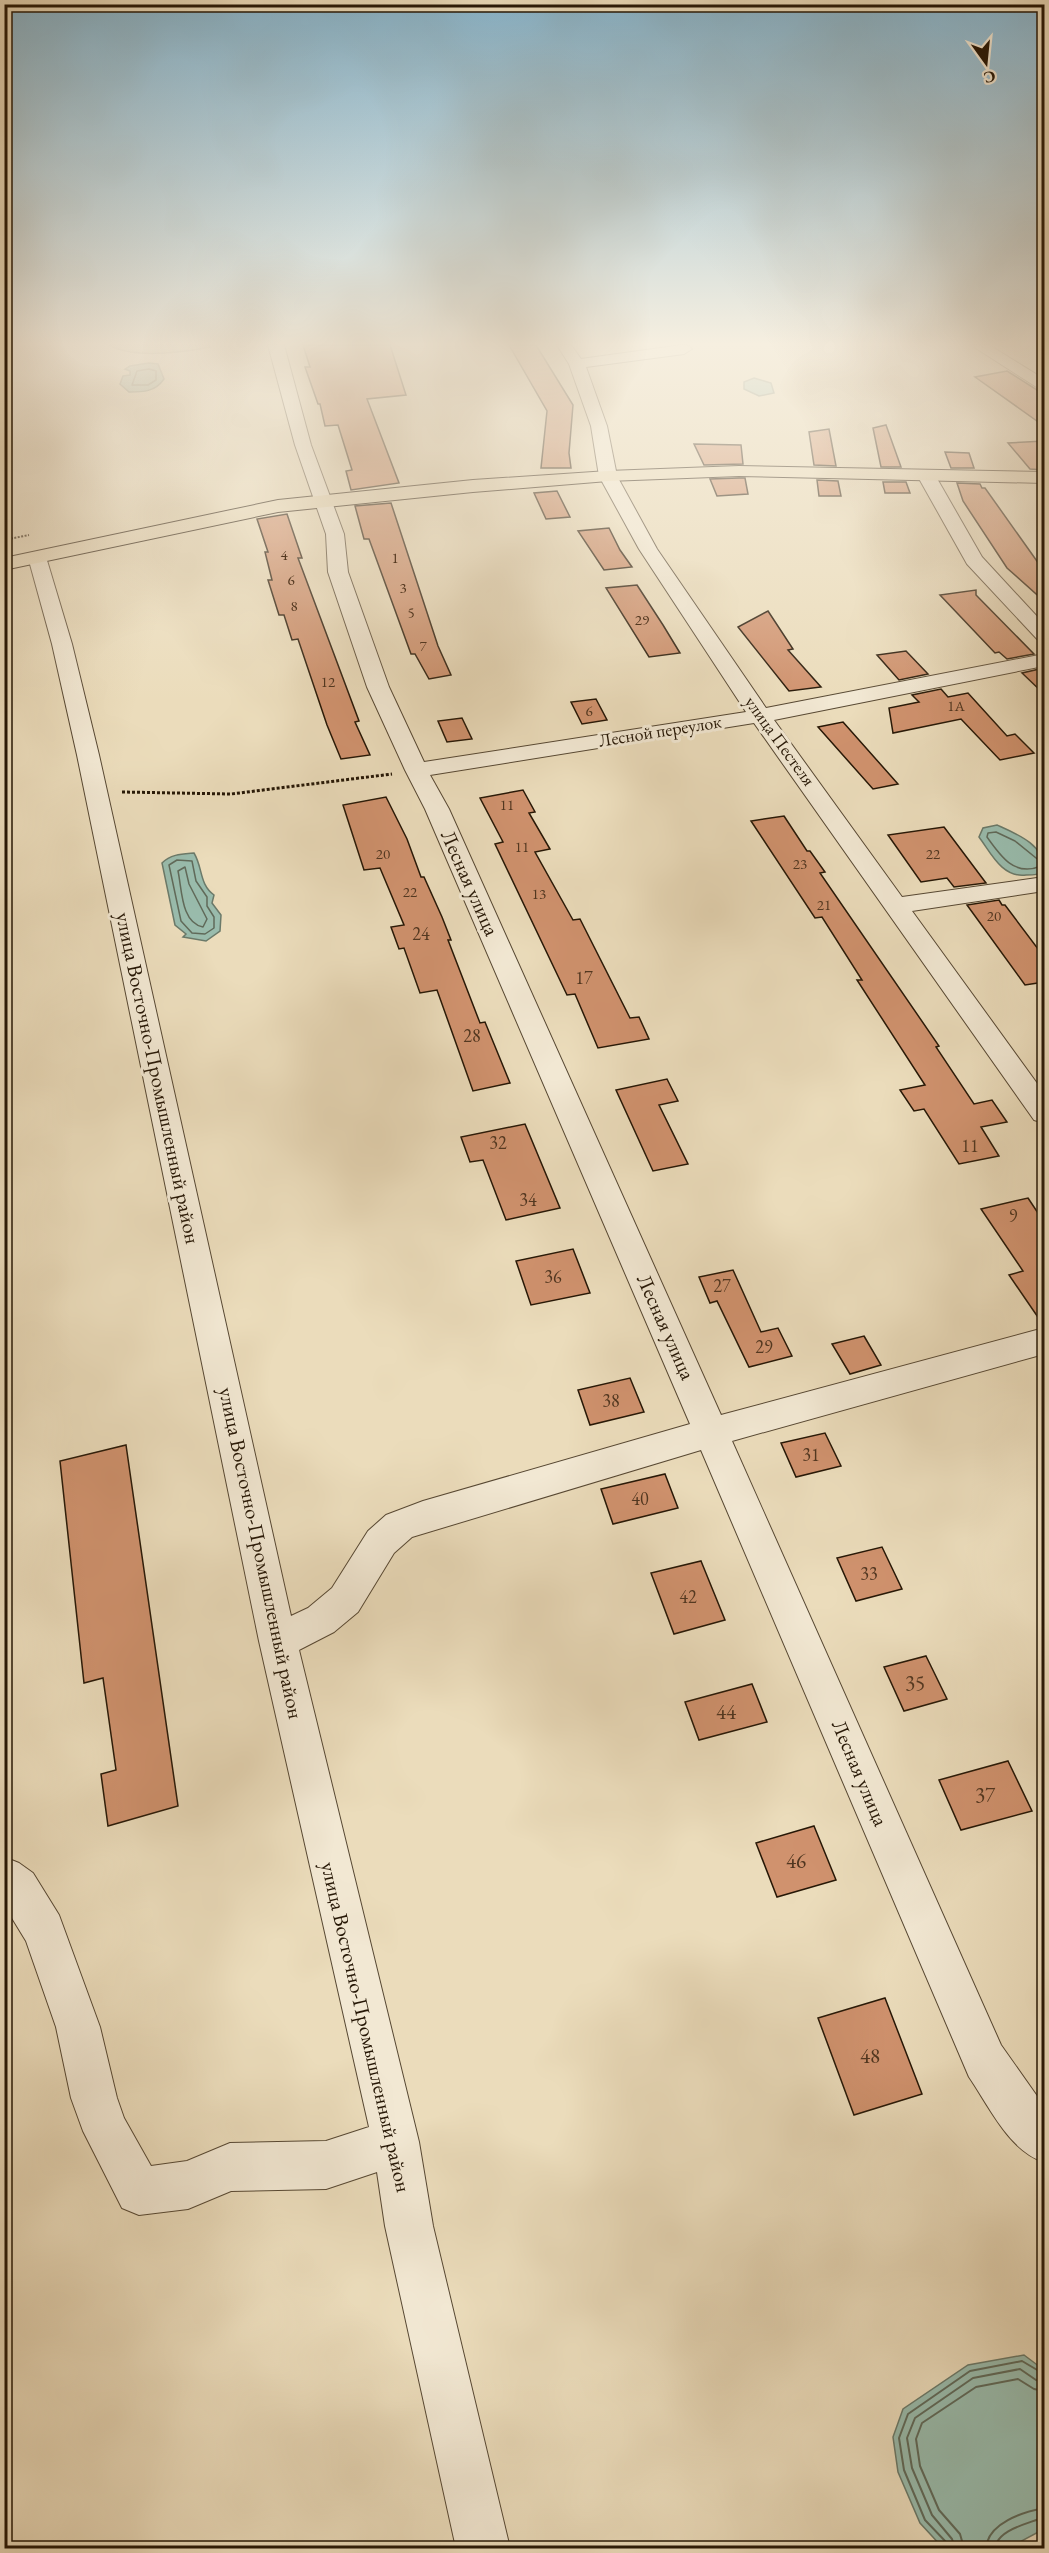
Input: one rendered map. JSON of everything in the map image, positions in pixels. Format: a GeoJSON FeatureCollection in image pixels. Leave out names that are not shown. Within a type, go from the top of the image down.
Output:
{"type":"FeatureCollection","features":[{"type":"Feature","properties":{"kind":"main road"},"geometry":{"type":"LineString","coordinates":[[19,553],[323,500],[608,476],[739,471],[1044,478]]}},
{"type":"Feature","properties":{"kind":"street","name":"Лесная улица"},"geometry":{"type":"LineString","coordinates":[[310,464],[335,534],[338,572],[378,687],[442,820],[712,1432],[985,2061],[1030,2125],[1044,2139]]}},
{"type":"Feature","properties":{"kind":"street","name":"улица Пестеля"},"geometry":{"type":"LineString","coordinates":[[606,464],[608,476],[648,549],[760,716],[898,905],[1044,1113]]}},
{"type":"Feature","properties":{"kind":"street"},"geometry":{"type":"LineString","coordinates":[[926,475],[974,560],[1044,635]]}},
{"type":"Feature","properties":{"kind":"street","name":"улица Восточно-Промышленный район"},"geometry":{"type":"LineString","coordinates":[[19,553],[62,644],[88,755],[278,1641],[396,2142],[409,2226],[483,2548]]}},
{"type":"Feature","properties":{"kind":"street","name":"Лесной переулок"},"geometry":{"type":"LineString","coordinates":[[416,770],[760,716],[1044,660]]}},
{"type":"Feature","properties":{"kind":"street"},"geometry":{"type":"LineString","coordinates":[[898,905],[1044,884]]}},
{"type":"Feature","properties":{"kind":"street"},"geometry":{"type":"LineString","coordinates":[[278,1641],[321,1620],[345,1600],[381,1542],[399,1526],[712,1432],[1044,1341]]}},
{"type":"Feature","properties":{"kind":"street"},"geometry":{"type":"LineString","coordinates":[[4,1878],[18,1888],[44,1930],[78,2028],[94,2098],[106,2131],[139,2191],[188,2185],[230,2167],[326,2165],[396,2142]]}},
{"type":"Feature","properties":{"kind":"path"},"geometry":{"type":"LineString","coordinates":[[4,540],[19,553]]}},
{"type":"Feature","properties":{"kind":"path"},"geometry":{"type":"LineString","coordinates":[[94,791],[231,794],[340,782],[416,770]]}},
{"type":"Feature","properties":{"kind":"water"},"geometry":{"type":"Polygon","coordinates":[[[997,825],[1035,847],[1043,861],[1044,870],[1036,874],[1018,875],[1004,869],[979,837],[983,828],[997,825]]]}},
{"type":"Feature","properties":{"kind":"water"},"geometry":{"type":"Polygon","coordinates":[[[194,853],[203,881],[214,895],[212,903],[221,915],[220,931],[206,941],[183,937],[186,934],[175,925],[162,863],[173,856],[194,853]]]}},
{"type":"Feature","properties":{"kind":"water"},"geometry":{"type":"Polygon","coordinates":[[[1024,2355],[1044,2370],[1044,2529],[1016,2544],[995,2548],[943,2548],[920,2523],[898,2472],[893,2437],[903,2409],[968,2365],[1024,2355]]]}},
{"type":"Feature","properties":{"kind":"building"},"geometry":{"type":"Polygon","coordinates":[[[350,464],[392,464],[399,483],[351,490],[346,471],[352,470],[350,464]]]}},
{"type":"Feature","properties":{"kind":"building"},"geometry":{"type":"Polygon","coordinates":[[[541,464],[570,464],[571,468],[541,468],[541,464]]]}},
{"type":"Feature","properties":{"kind":"building"},"geometry":{"type":"Polygon","coordinates":[[[836,464],[836,466],[814,465],[836,464]]]}},
{"type":"Feature","properties":{"kind":"building"},"geometry":{"type":"Polygon","coordinates":[[[880,464],[900,464],[901,467],[881,467],[880,464]]]}},
{"type":"Feature","properties":{"kind":"building"},"geometry":{"type":"Polygon","coordinates":[[[950,464],[973,464],[974,468],[951,468],[950,464]]]}},
{"type":"Feature","properties":{"kind":"building"},"geometry":{"type":"Polygon","coordinates":[[[1026,464],[1044,464],[1044,470],[1030,469],[1026,464]]]}},
{"type":"Feature","properties":{"kind":"building"},"geometry":{"type":"Polygon","coordinates":[[[745,478],[748,494],[717,496],[710,479],[745,478]]]}},
{"type":"Feature","properties":{"kind":"building"},"geometry":{"type":"Polygon","coordinates":[[[817,480],[838,481],[841,496],[819,496],[817,480]]]}},
{"type":"Feature","properties":{"kind":"building"},"geometry":{"type":"Polygon","coordinates":[[[883,482],[906,482],[910,493],[885,493],[883,482]]]}},
{"type":"Feature","properties":{"kind":"building"},"geometry":{"type":"Polygon","coordinates":[[[957,483],[980,484],[982,488],[985,488],[1044,571],[1044,601],[1007,568],[963,501],[957,483]]]}},
{"type":"Feature","properties":{"kind":"building"},"geometry":{"type":"Polygon","coordinates":[[[557,491],[570,517],[546,519],[534,493],[557,491]]]}},
{"type":"Feature","properties":{"kind":"building"},"geometry":{"type":"Polygon","coordinates":[[[391,503],[438,646],[451,675],[429,679],[415,654],[411,654],[369,539],[364,539],[355,506],[391,503]]]}},
{"type":"Feature","properties":{"kind":"building"},"geometry":{"type":"Polygon","coordinates":[[[287,514],[302,558],[298,558],[359,721],[355,722],[370,755],[341,759],[298,639],[292,640],[284,615],[279,615],[268,580],[272,580],[265,552],[268,552],[257,519],[287,514]]]}},
{"type":"Feature","properties":{"kind":"building"},"geometry":{"type":"Polygon","coordinates":[[[609,528],[632,567],[604,570],[578,531],[609,528]]]}},
{"type":"Feature","properties":{"kind":"building"},"geometry":{"type":"Polygon","coordinates":[[[637,585],[680,653],[649,657],[606,588],[637,585]]]}},
{"type":"Feature","properties":{"kind":"building"},"geometry":{"type":"Polygon","coordinates":[[[976,590],[976,595],[1034,654],[1007,659],[999,652],[995,653],[940,595],[976,590]]]}},
{"type":"Feature","properties":{"kind":"building"},"geometry":{"type":"Polygon","coordinates":[[[768,611],[793,649],[788,650],[821,687],[789,691],[738,627],[768,611]]]}},
{"type":"Feature","properties":{"kind":"building"},"geometry":{"type":"Polygon","coordinates":[[[906,651],[928,674],[899,680],[877,655],[906,651]]]}},
{"type":"Feature","properties":{"kind":"building"},"geometry":{"type":"Polygon","coordinates":[[[1044,668],[1044,694],[1022,673],[1044,668]]]}},
{"type":"Feature","properties":{"kind":"building"},"geometry":{"type":"Polygon","coordinates":[[[941,689],[948,697],[968,693],[1007,736],[1015,734],[1034,753],[1000,760],[961,719],[893,733],[889,708],[919,702],[912,695],[941,689]]]}},
{"type":"Feature","properties":{"kind":"building"},"geometry":{"type":"Polygon","coordinates":[[[596,699],[607,720],[582,724],[571,702],[596,699]]]}},
{"type":"Feature","properties":{"kind":"building"},"geometry":{"type":"Polygon","coordinates":[[[462,718],[472,739],[447,742],[438,721],[462,718]]]}},
{"type":"Feature","properties":{"kind":"building"},"geometry":{"type":"Polygon","coordinates":[[[843,722],[898,784],[873,789],[818,727],[843,722]]]}},
{"type":"Feature","properties":{"kind":"building"},"geometry":{"type":"Polygon","coordinates":[[[523,790],[535,812],[529,813],[550,849],[535,852],[573,920],[580,919],[630,1018],[639,1017],[649,1039],[598,1048],[575,994],[567,995],[495,844],[503,842],[480,798],[523,790]]]}},
{"type":"Feature","properties":{"kind":"building"},"geometry":{"type":"Polygon","coordinates":[[[386,797],[407,839],[421,877],[424,877],[442,917],[451,940],[448,940],[480,1023],[485,1022],[510,1083],[473,1091],[437,990],[420,993],[404,948],[399,949],[391,927],[404,925],[380,868],[364,870],[343,805],[386,797]]]}},
{"type":"Feature","properties":{"kind":"building"},"geometry":{"type":"Polygon","coordinates":[[[784,816],[807,851],[810,851],[825,872],[820,873],[939,1046],[936,1047],[974,1104],[992,1100],[1007,1122],[981,1127],[999,1156],[959,1164],[924,1109],[914,1111],[900,1090],[925,1085],[857,980],[862,980],[822,917],[815,918],[751,821],[784,816]]]}},
{"type":"Feature","properties":{"kind":"building"},"geometry":{"type":"Polygon","coordinates":[[[944,827],[986,883],[954,887],[947,878],[921,882],[888,835],[944,827]]]}},
{"type":"Feature","properties":{"kind":"building"},"geometry":{"type":"Polygon","coordinates":[[[999,900],[1038,949],[1044,948],[1044,982],[1025,985],[967,905],[999,900]]]}},
{"type":"Feature","properties":{"kind":"building"},"geometry":{"type":"Polygon","coordinates":[[[667,1079],[678,1101],[659,1105],[688,1164],[653,1171],[616,1090],[667,1079]]]}},
{"type":"Feature","properties":{"kind":"building"},"geometry":{"type":"Polygon","coordinates":[[[525,1124],[560,1208],[506,1220],[483,1160],[470,1162],[461,1137],[525,1124]]]}},
{"type":"Feature","properties":{"kind":"building"},"geometry":{"type":"Polygon","coordinates":[[[1028,1198],[1044,1222],[1044,1326],[1009,1275],[1023,1271],[981,1209],[1028,1198]]]}},
{"type":"Feature","properties":{"kind":"building"},"geometry":{"type":"Polygon","coordinates":[[[573,1249],[590,1293],[531,1305],[516,1261],[573,1249]]]}},
{"type":"Feature","properties":{"kind":"building"},"geometry":{"type":"Polygon","coordinates":[[[733,1270],[761,1332],[778,1328],[792,1356],[749,1367],[717,1301],[710,1303],[699,1277],[733,1270]]]}},
{"type":"Feature","properties":{"kind":"building"},"geometry":{"type":"Polygon","coordinates":[[[864,1336],[881,1365],[850,1374],[832,1344],[864,1336]]]}},
{"type":"Feature","properties":{"kind":"building"},"geometry":{"type":"Polygon","coordinates":[[[630,1378],[644,1412],[590,1425],[578,1390],[630,1378]]]}},
{"type":"Feature","properties":{"kind":"building"},"geometry":{"type":"Polygon","coordinates":[[[825,1433],[841,1466],[796,1477],[781,1443],[825,1433]]]}},
{"type":"Feature","properties":{"kind":"building"},"geometry":{"type":"Polygon","coordinates":[[[126,1445],[178,1806],[108,1826],[101,1774],[116,1770],[103,1678],[84,1683],[60,1461],[126,1445]]]}},
{"type":"Feature","properties":{"kind":"building"},"geometry":{"type":"Polygon","coordinates":[[[665,1474],[678,1508],[613,1524],[601,1489],[665,1474]]]}},
{"type":"Feature","properties":{"kind":"building"},"geometry":{"type":"Polygon","coordinates":[[[882,1547],[902,1589],[856,1601],[837,1558],[882,1547]]]}},
{"type":"Feature","properties":{"kind":"building"},"geometry":{"type":"Polygon","coordinates":[[[701,1561],[725,1620],[674,1634],[651,1573],[701,1561]]]}},
{"type":"Feature","properties":{"kind":"building"},"geometry":{"type":"Polygon","coordinates":[[[926,1656],[947,1699],[904,1711],[884,1667],[926,1656]]]}},
{"type":"Feature","properties":{"kind":"building"},"geometry":{"type":"Polygon","coordinates":[[[752,1684],[767,1722],[699,1740],[685,1702],[752,1684]]]}},
{"type":"Feature","properties":{"kind":"building"},"geometry":{"type":"Polygon","coordinates":[[[1008,1761],[1032,1811],[961,1830],[939,1780],[1008,1761]]]}},
{"type":"Feature","properties":{"kind":"building"},"geometry":{"type":"Polygon","coordinates":[[[814,1826],[836,1880],[777,1897],[756,1843],[814,1826]]]}},
{"type":"Feature","properties":{"kind":"building"},"geometry":{"type":"Polygon","coordinates":[[[885,1998],[922,2094],[854,2115],[818,2018],[885,1998]]]}}]}
